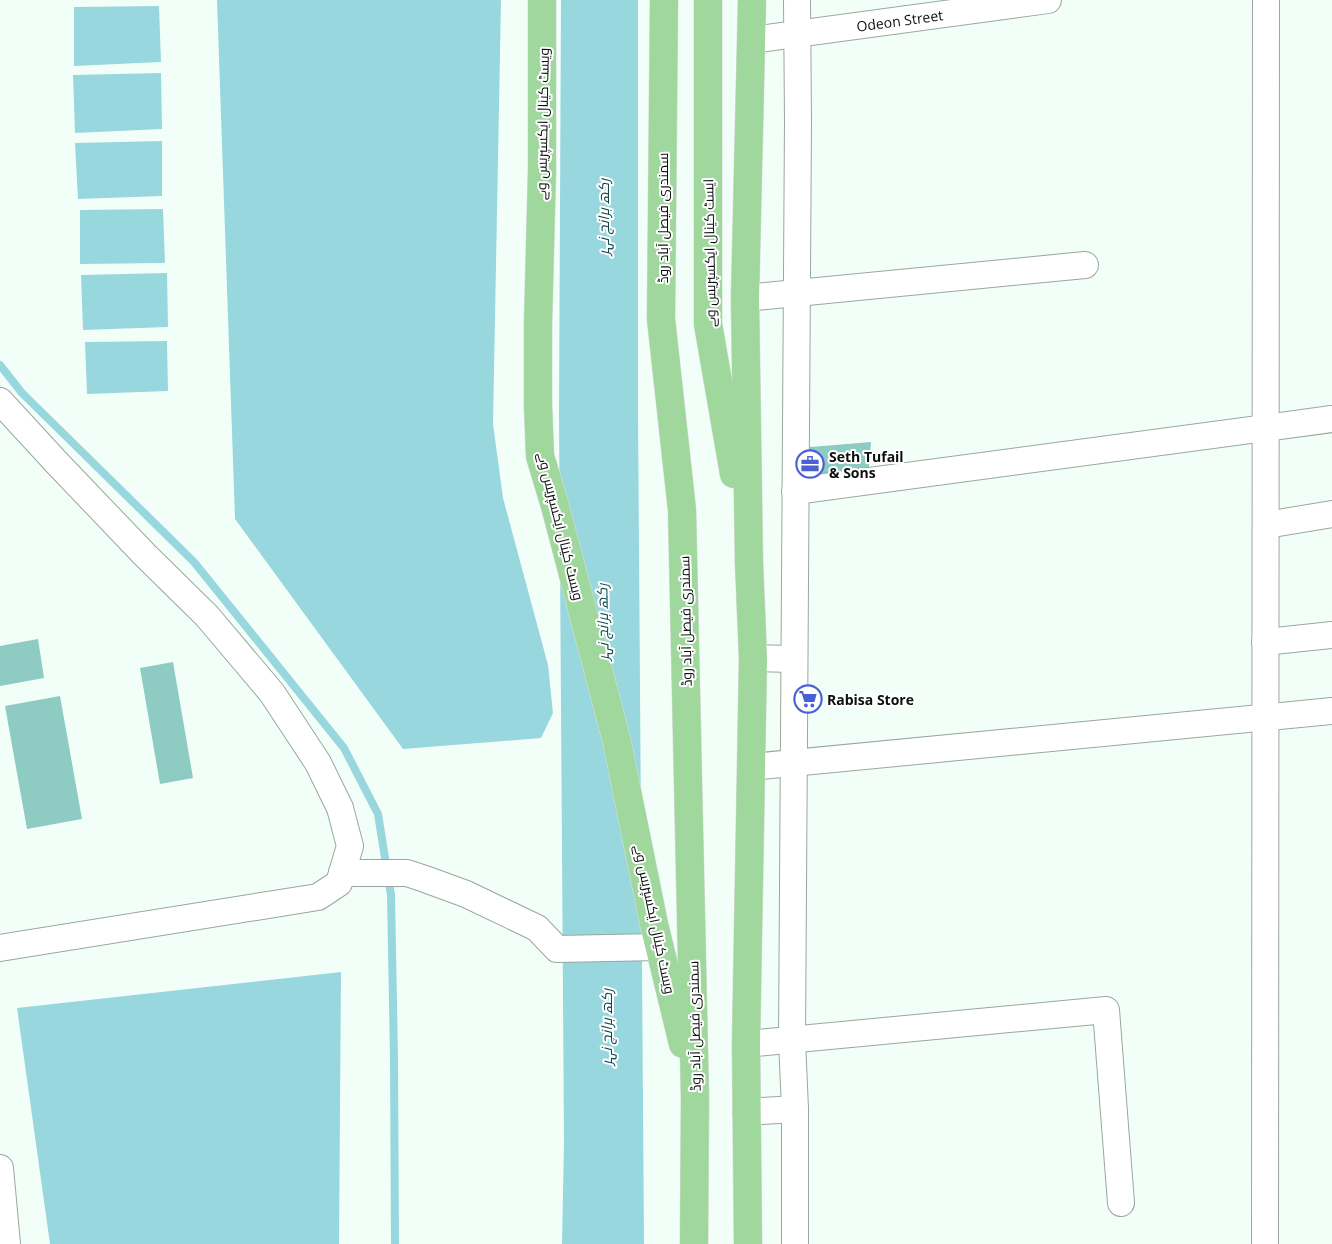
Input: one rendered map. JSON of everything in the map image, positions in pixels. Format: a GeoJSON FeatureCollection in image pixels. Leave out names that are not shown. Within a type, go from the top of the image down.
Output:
{"type":"FeatureCollection","features":[{"type":"Feature","properties":{"kind":"main road","name":"ویسٹ کینال ایکسپریس وے"},"geometry":{"type":"LineString","coordinates":[[542,0],[542,170],[538,351],[540,456],[617,742],[653,939],[695,1098]]}},
{"type":"Feature","properties":{"kind":"main road","name":"سمندری فیصل آباد روڈ"},"geometry":{"type":"LineString","coordinates":[[664,0],[661,319],[682,510],[695,1098],[694,1244]]}},
{"type":"Feature","properties":{"kind":"main road","name":"ایسٹ کینال ایکسپریس وے"},"geometry":{"type":"LineString","coordinates":[[708,0],[708,324],[749,563]]}},
{"type":"Feature","properties":{"kind":"main road"},"geometry":{"type":"LineString","coordinates":[[748,1244],[746,1044],[753,658],[749,563],[745,298],[752,0]]}},
{"type":"Feature","properties":{"kind":"street"},"geometry":{"type":"LineString","coordinates":[[796,1244],[795,1109],[792,1040],[798,121],[797,0]]}},
{"type":"Feature","properties":{"kind":"street","name":"Odeon Street"},"geometry":{"type":"LineString","coordinates":[[752,40],[1048,0]]}},
{"type":"Feature","properties":{"kind":"street"},"geometry":{"type":"LineString","coordinates":[[1264,1244],[1266,0]]}},
{"type":"Feature","properties":{"kind":"street"},"geometry":{"type":"LineString","coordinates":[[745,298],[1085,265]]}},
{"type":"Feature","properties":{"kind":"street"},"geometry":{"type":"LineString","coordinates":[[0,401],[145,555],[207,616],[272,693],[318,763],[340,808],[350,846],[353,873]]}},
{"type":"Feature","properties":{"kind":"street"},"geometry":{"type":"LineString","coordinates":[[796,491],[1332,419]]}},
{"type":"Feature","properties":{"kind":"street"},"geometry":{"type":"LineString","coordinates":[[1266,524],[1332,514]]}},
{"type":"Feature","properties":{"kind":"street"},"geometry":{"type":"LineString","coordinates":[[1265,642],[1332,635]]}},
{"type":"Feature","properties":{"kind":"street"},"geometry":{"type":"LineString","coordinates":[[753,658],[794,659]]}},
{"type":"Feature","properties":{"kind":"street"},"geometry":{"type":"LineString","coordinates":[[751,767],[1332,711]]}},
{"type":"Feature","properties":{"kind":"street"},"geometry":{"type":"LineString","coordinates":[[0,948],[318,897],[353,873],[407,873],[466,894],[537,928],[557,949],[653,939]]}},
{"type":"Feature","properties":{"kind":"street"},"geometry":{"type":"LineString","coordinates":[[746,1044],[1106,1010],[1121,1203]]}},
{"type":"Feature","properties":{"kind":"street"},"geometry":{"type":"LineString","coordinates":[[746,1112],[795,1109]]}},
{"type":"Feature","properties":{"kind":"street"},"geometry":{"type":"LineString","coordinates":[[0,1168],[7,1244]]}},
{"type":"Feature","properties":{"kind":"water"},"geometry":{"type":"Polygon","coordinates":[[[217,0],[501,0],[493,424],[503,498],[548,665],[553,713],[541,738],[403,749],[235,519],[217,0]]]}},
{"type":"Feature","properties":{"kind":"water","name":"رکھ برانچ نہر"},"geometry":{"type":"Polygon","coordinates":[[[561,0],[638,0],[638,411],[644,1244],[562,1244],[564,1142],[559,416],[561,0]]]}},
{"type":"Feature","properties":{"kind":"water"},"geometry":{"type":"Polygon","coordinates":[[[159,6],[161,62],[74,66],[74,7],[159,6]]]}},
{"type":"Feature","properties":{"kind":"water"},"geometry":{"type":"Polygon","coordinates":[[[161,73],[162,129],[75,133],[73,75],[161,73]]]}},
{"type":"Feature","properties":{"kind":"water"},"geometry":{"type":"Polygon","coordinates":[[[162,141],[162,196],[78,199],[75,143],[162,141]]]}},
{"type":"Feature","properties":{"kind":"water"},"geometry":{"type":"Polygon","coordinates":[[[163,209],[165,263],[80,264],[80,210],[163,209]]]}},
{"type":"Feature","properties":{"kind":"water"},"geometry":{"type":"Polygon","coordinates":[[[167,273],[168,327],[83,330],[81,275],[167,273]]]}},
{"type":"Feature","properties":{"kind":"water"},"geometry":{"type":"Polygon","coordinates":[[[167,341],[168,391],[87,394],[85,342],[167,341]]]}},
{"type":"Feature","properties":{"kind":"water"},"geometry":{"type":"Polygon","coordinates":[[[341,972],[339,1244],[50,1244],[17,1008],[341,972]]]}},
{"type":"Feature","properties":{"kind":"building"},"geometry":{"type":"Polygon","coordinates":[[[871,442],[868,479],[798,486],[798,448],[871,442]]]}},
{"type":"Feature","properties":{"kind":"building"},"geometry":{"type":"Polygon","coordinates":[[[38,639],[44,678],[0,686],[0,646],[38,639]]]}},
{"type":"Feature","properties":{"kind":"building"},"geometry":{"type":"Polygon","coordinates":[[[173,662],[193,778],[160,784],[140,668],[173,662]]]}},
{"type":"Feature","properties":{"kind":"building"},"geometry":{"type":"Polygon","coordinates":[[[60,696],[82,819],[27,829],[5,706],[60,696]]]}},
{"type":"Feature","properties":{"kind":"waterway"},"geometry":{"type":"LineString","coordinates":[[0,365],[22,393],[194,562],[344,748],[378,814],[391,895],[395,1244]]}},
{"type":"Feature","properties":{"kind":"place","name":"Seth Tufail & Sons"},"geometry":{"type":"Point","coordinates":[810,464]}},
{"type":"Feature","properties":{"kind":"place","name":"Rabisa Store"},"geometry":{"type":"Point","coordinates":[808,699]}}]}
